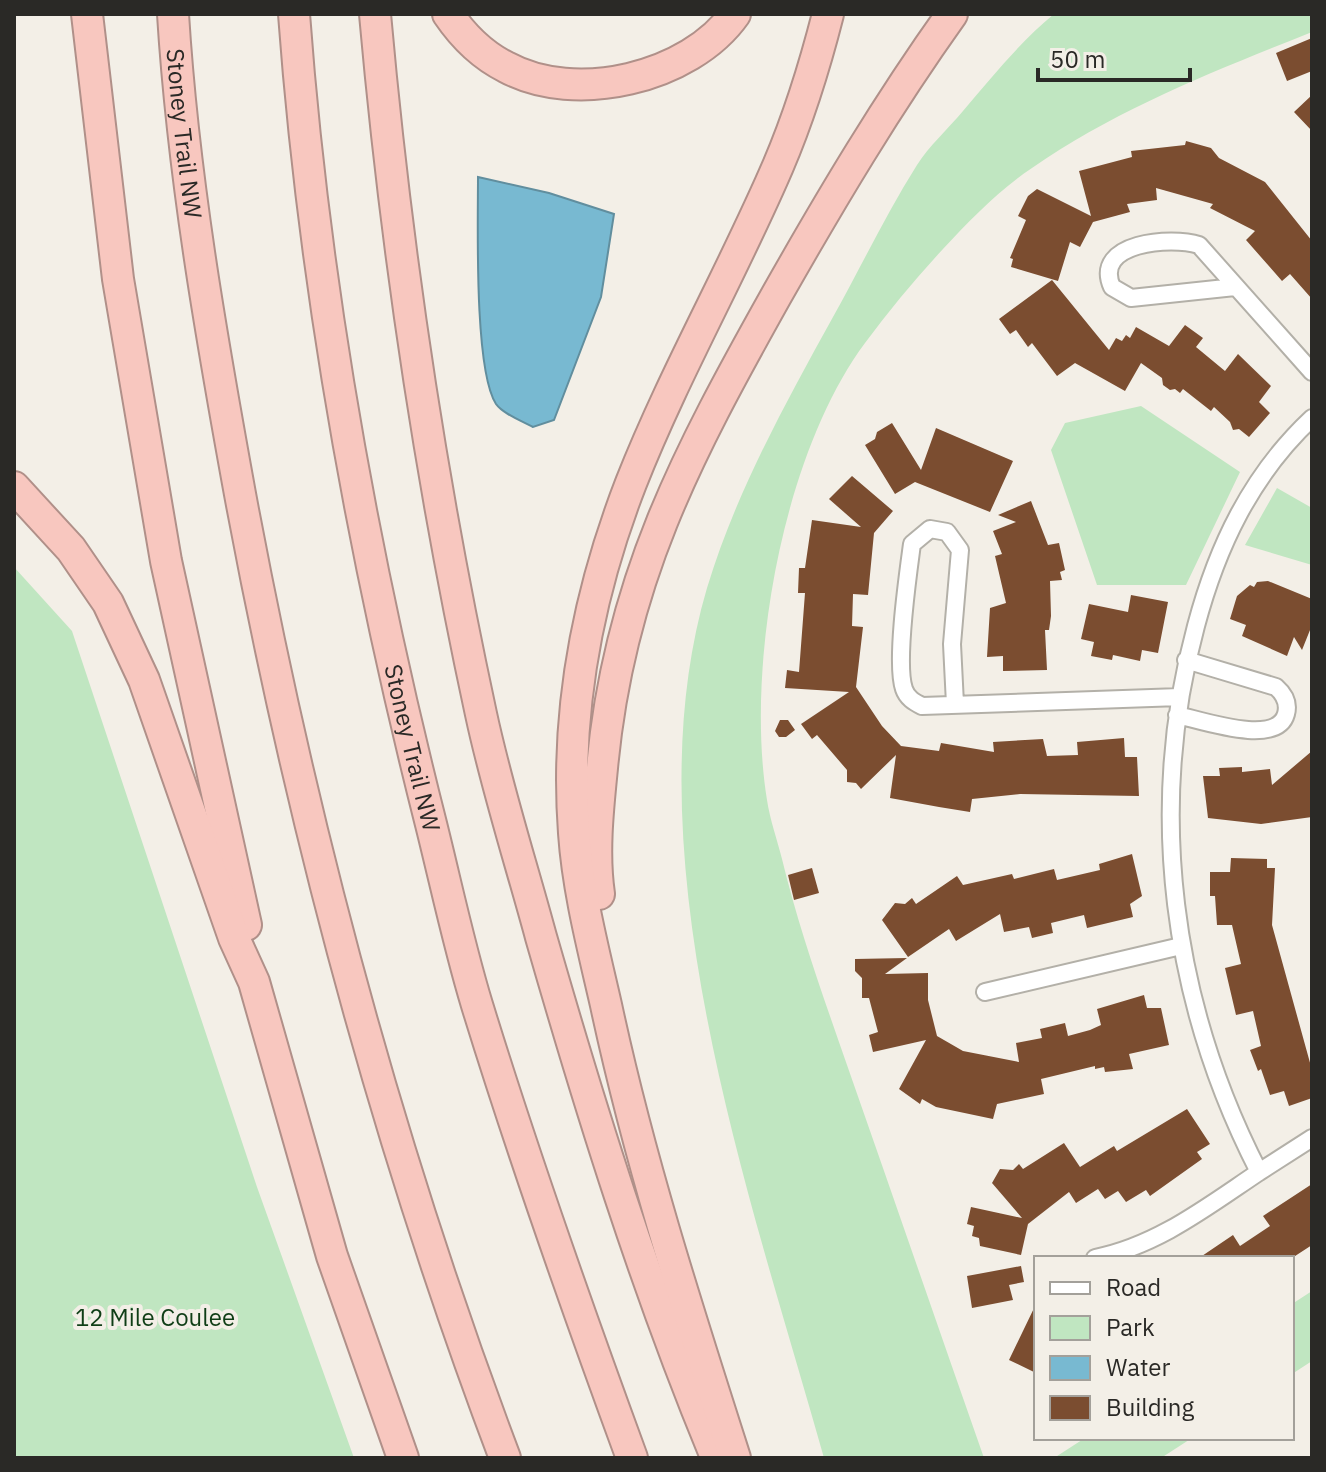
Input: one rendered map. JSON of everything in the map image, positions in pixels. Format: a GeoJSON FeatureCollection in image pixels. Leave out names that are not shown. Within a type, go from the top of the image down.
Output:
{"type":"FeatureCollection","features":[{"type":"Feature","properties":{"kind":"highway"},"geometry":{"type":"LineString","coordinates":[[87,14],[118,279],[163,546],[248,934],[254,982]]}},
{"type":"Feature","properties":{"kind":"highway","name":"Stoney Trail NW"},"geometry":{"type":"LineString","coordinates":[[173,14],[179,101],[213,348],[263,620],[360,1021],[428,1239],[505,1458]]}},
{"type":"Feature","properties":{"kind":"highway","name":"Stoney Trail NW"},"geometry":{"type":"LineString","coordinates":[[294,14],[332,333],[360,503],[408,733],[476,1002],[558,1256],[632,1458]]}},
{"type":"Feature","properties":{"kind":"highway"},"geometry":{"type":"LineString","coordinates":[[375,14],[397,228],[441,511],[481,717],[580,1072],[669,1342],[716,1458]]}},
{"type":"Feature","properties":{"kind":"highway"},"geometry":{"type":"LineString","coordinates":[[448,14],[464,36],[507,68],[551,81],[614,83],[668,68],[691,55],[735,14]]}},
{"type":"Feature","properties":{"kind":"highway"},"geometry":{"type":"LineString","coordinates":[[735,1458],[666,1244],[628,1110],[581,890],[574,831],[577,695],[588,621],[630,486],[660,414],[779,164],[804,98],[828,14]]}},
{"type":"Feature","properties":{"kind":"highway"},"geometry":{"type":"LineString","coordinates":[[628,1110],[597,881],[606,726],[636,587],[664,510],[722,391],[832,198],[903,83],[952,14]]}},
{"type":"Feature","properties":{"kind":"highway"},"geometry":{"type":"LineString","coordinates":[[14,487],[71,549],[108,603],[144,680],[234,938],[254,982],[332,1256],[403,1458]]}},
{"type":"Feature","properties":{"kind":"street"},"geometry":{"type":"LineString","coordinates":[[1235,287],[1131,298],[1112,287],[1108,272],[1114,256],[1129,248],[1191,242],[1207,251],[1235,287],[1312,372]]}},
{"type":"Feature","properties":{"kind":"street"},"geometry":{"type":"LineString","coordinates":[[1259,1172],[1225,1103],[1205,1044],[1181,946],[1170,818],[1177,715],[1186,660],[1219,549],[1272,462],[1312,418]]}},
{"type":"Feature","properties":{"kind":"street"},"geometry":{"type":"LineString","coordinates":[[955,704],[952,644],[960,550],[947,532],[930,529],[922,532],[912,544],[905,591],[902,681],[908,696],[922,706],[1180,697]]}},
{"type":"Feature","properties":{"kind":"street"},"geometry":{"type":"LineString","coordinates":[[1177,715],[1265,733],[1279,726],[1287,712],[1285,698],[1276,687],[1186,660]]}},
{"type":"Feature","properties":{"kind":"street"},"geometry":{"type":"LineString","coordinates":[[985,992],[1181,946]]}},
{"type":"Feature","properties":{"kind":"street"},"geometry":{"type":"LineString","coordinates":[[1101,1256],[1150,1240],[1312,1138]]}},
{"type":"Feature","properties":{"kind":"green space"},"geometry":{"type":"Polygon","coordinates":[[[1054,14],[1312,14],[1312,32],[1204,76],[1099,127],[1032,168],[974,216],[912,283],[865,343],[836,389],[812,442],[792,500],[777,562],[767,625],[762,687],[762,746],[767,800],[812,962],[984,1458],[824,1458],[734,1139],[708,1026],[690,912],[682,800],[686,691],[707,588],[732,517],[780,416],[884,221],[927,151],[1018,48],[1054,14]]]}},
{"type":"Feature","properties":{"kind":"green space"},"geometry":{"type":"Polygon","coordinates":[[[1141,406],[1240,472],[1186,585],[1097,585],[1051,450],[1065,423],[1141,406]]]}},
{"type":"Feature","properties":{"kind":"green space"},"geometry":{"type":"Polygon","coordinates":[[[1277,488],[1312,508],[1312,565],[1245,545],[1277,488]]]}},
{"type":"Feature","properties":{"kind":"green space","name":"12 Mile Coulee"},"geometry":{"type":"Polygon","coordinates":[[[14,567],[72,631],[257,1187],[354,1458],[14,1458],[14,567]]]}},
{"type":"Feature","properties":{"kind":"green space"},"geometry":{"type":"Polygon","coordinates":[[[1312,1291],[1312,1361],[1294,1373],[1294,1303],[1312,1291]]]}},
{"type":"Feature","properties":{"kind":"green space"},"geometry":{"type":"Polygon","coordinates":[[[1082,1440],[1189,1440],[1161,1458],[1054,1458],[1082,1440]]]}},
{"type":"Feature","properties":{"kind":"water"},"geometry":{"type":"Polygon","coordinates":[[[478,177],[549,193],[614,214],[601,297],[554,420],[533,427],[499,408],[489,386],[479,295],[478,177]]]}},
{"type":"Feature","properties":{"kind":"building"},"geometry":{"type":"Polygon","coordinates":[[[1312,38],[1312,71],[1287,81],[1276,53],[1312,38]]]}},
{"type":"Feature","properties":{"kind":"building"},"geometry":{"type":"Polygon","coordinates":[[[1312,95],[1312,131],[1294,112],[1312,95]]]}},
{"type":"Feature","properties":{"kind":"building"},"geometry":{"type":"Polygon","coordinates":[[[1186,141],[1211,148],[1219,158],[1265,182],[1312,241],[1312,299],[1290,274],[1282,281],[1246,240],[1255,231],[1210,208],[1213,204],[1156,188],[1157,200],[1127,204],[1130,212],[1093,222],[1080,247],[1070,242],[1058,281],[1011,267],[1013,259],[1010,258],[1026,220],[1018,216],[1028,196],[1037,189],[1091,216],[1079,171],[1132,157],[1131,151],[1185,145],[1186,141]]]}},
{"type":"Feature","properties":{"kind":"building"},"geometry":{"type":"Polygon","coordinates":[[[1052,280],[1109,350],[1116,338],[1122,341],[1126,335],[1130,338],[1136,327],[1169,346],[1185,325],[1203,338],[1196,347],[1225,371],[1238,354],[1271,386],[1259,402],[1270,413],[1249,437],[1239,429],[1233,430],[1230,422],[1214,407],[1211,411],[1183,389],[1180,393],[1170,390],[1163,385],[1162,378],[1141,363],[1125,391],[1075,363],[1057,376],[1032,343],[1028,347],[1016,330],[1010,334],[999,319],[1052,280]]]}},
{"type":"Feature","properties":{"kind":"building"},"geometry":{"type":"Polygon","coordinates":[[[892,423],[921,470],[936,428],[1013,461],[990,512],[915,482],[895,494],[865,445],[875,439],[877,432],[892,423]]]}},
{"type":"Feature","properties":{"kind":"building"},"geometry":{"type":"Polygon","coordinates":[[[852,476],[893,511],[874,533],[868,595],[853,594],[852,626],[863,627],[856,687],[882,726],[901,746],[939,751],[941,743],[994,752],[993,742],[1043,739],[1047,756],[1078,755],[1077,742],[1124,738],[1125,757],[1137,757],[1139,796],[1020,794],[972,799],[970,812],[939,807],[890,798],[896,755],[861,789],[856,783],[847,782],[847,770],[817,735],[812,739],[801,724],[849,692],[785,688],[787,670],[799,672],[805,593],[798,593],[799,568],[805,568],[812,520],[861,527],[829,499],[852,476]]]}},
{"type":"Feature","properties":{"kind":"building"},"geometry":{"type":"Polygon","coordinates":[[[1031,501],[1048,545],[1059,543],[1065,570],[1060,572],[1062,580],[1050,581],[1051,616],[1049,630],[1045,630],[1047,670],[1003,671],[1003,656],[987,657],[990,608],[1006,603],[995,556],[1002,554],[993,531],[1016,522],[998,515],[1031,501]]]}},
{"type":"Feature","properties":{"kind":"building"},"geometry":{"type":"Polygon","coordinates":[[[1268,581],[1312,599],[1312,625],[1302,650],[1294,637],[1287,656],[1242,636],[1246,625],[1230,619],[1237,596],[1250,585],[1254,587],[1257,582],[1268,581]]]}},
{"type":"Feature","properties":{"kind":"building"},"geometry":{"type":"Polygon","coordinates":[[[1131,595],[1168,602],[1158,653],[1142,650],[1140,661],[1113,655],[1112,660],[1091,656],[1094,642],[1081,639],[1089,604],[1128,612],[1131,595]]]}},
{"type":"Feature","properties":{"kind":"building"},"geometry":{"type":"Polygon","coordinates":[[[780,720],[788,720],[795,730],[786,737],[779,737],[775,731],[780,720]]]}},
{"type":"Feature","properties":{"kind":"building"},"geometry":{"type":"Polygon","coordinates":[[[1312,751],[1312,817],[1261,824],[1208,818],[1203,776],[1220,776],[1219,768],[1242,767],[1242,772],[1270,769],[1272,785],[1312,751]]]}},
{"type":"Feature","properties":{"kind":"building"},"geometry":{"type":"Polygon","coordinates":[[[1132,854],[1142,896],[1130,904],[1133,917],[1087,928],[1084,915],[1051,923],[1053,933],[1032,938],[1029,927],[1004,932],[1000,914],[956,941],[949,929],[908,957],[882,920],[895,903],[905,904],[912,898],[916,904],[957,876],[963,885],[1012,874],[1014,879],[1054,869],[1057,880],[1100,870],[1099,864],[1132,854]]]}},
{"type":"Feature","properties":{"kind":"building"},"geometry":{"type":"Polygon","coordinates":[[[1231,858],[1267,859],[1267,868],[1275,868],[1272,925],[1312,1070],[1312,1098],[1289,1106],[1284,1091],[1270,1095],[1261,1069],[1258,1071],[1250,1050],[1261,1046],[1253,1011],[1236,1015],[1225,968],[1241,964],[1232,925],[1217,925],[1215,896],[1210,896],[1210,872],[1230,872],[1231,858]]]}},
{"type":"Feature","properties":{"kind":"building"},"geometry":{"type":"Polygon","coordinates":[[[812,868],[819,893],[794,900],[788,875],[812,868]]]}},
{"type":"Feature","properties":{"kind":"building"},"geometry":{"type":"Polygon","coordinates":[[[907,958],[885,974],[928,973],[928,1000],[937,1036],[963,1051],[1019,1062],[1016,1043],[1042,1038],[1040,1029],[1065,1023],[1068,1036],[1090,1030],[1101,1025],[1097,1009],[1144,995],[1147,1008],[1161,1008],[1169,1045],[1129,1054],[1133,1069],[1105,1072],[1104,1067],[1095,1069],[1095,1066],[1041,1079],[1044,1094],[997,1104],[993,1119],[936,1107],[922,1099],[920,1104],[899,1089],[926,1040],[873,1052],[869,1035],[878,1032],[869,998],[862,998],[862,978],[855,971],[855,959],[907,958]]]}},
{"type":"Feature","properties":{"kind":"building"},"geometry":{"type":"Polygon","coordinates":[[[1187,1109],[1210,1144],[1197,1152],[1202,1159],[1150,1196],[1146,1190],[1126,1202],[1118,1191],[1105,1199],[1098,1189],[1076,1203],[1069,1192],[1028,1224],[1021,1255],[980,1246],[979,1238],[972,1236],[974,1226],[967,1224],[971,1207],[1022,1218],[992,1183],[1000,1169],[1013,1170],[1019,1164],[1023,1169],[1064,1143],[1080,1167],[1114,1146],[1117,1151],[1187,1109]]]}},
{"type":"Feature","properties":{"kind":"building"},"geometry":{"type":"Polygon","coordinates":[[[1312,1184],[1312,1245],[1294,1257],[1202,1256],[1233,1235],[1240,1246],[1270,1226],[1263,1216],[1312,1184]]]}},
{"type":"Feature","properties":{"kind":"building"},"geometry":{"type":"Polygon","coordinates":[[[1021,1266],[1024,1282],[1009,1285],[1013,1300],[972,1308],[967,1276],[1021,1266]]]}},
{"type":"Feature","properties":{"kind":"building"},"geometry":{"type":"Polygon","coordinates":[[[1034,1308],[1034,1372],[1009,1360],[1034,1308]]]}}]}
